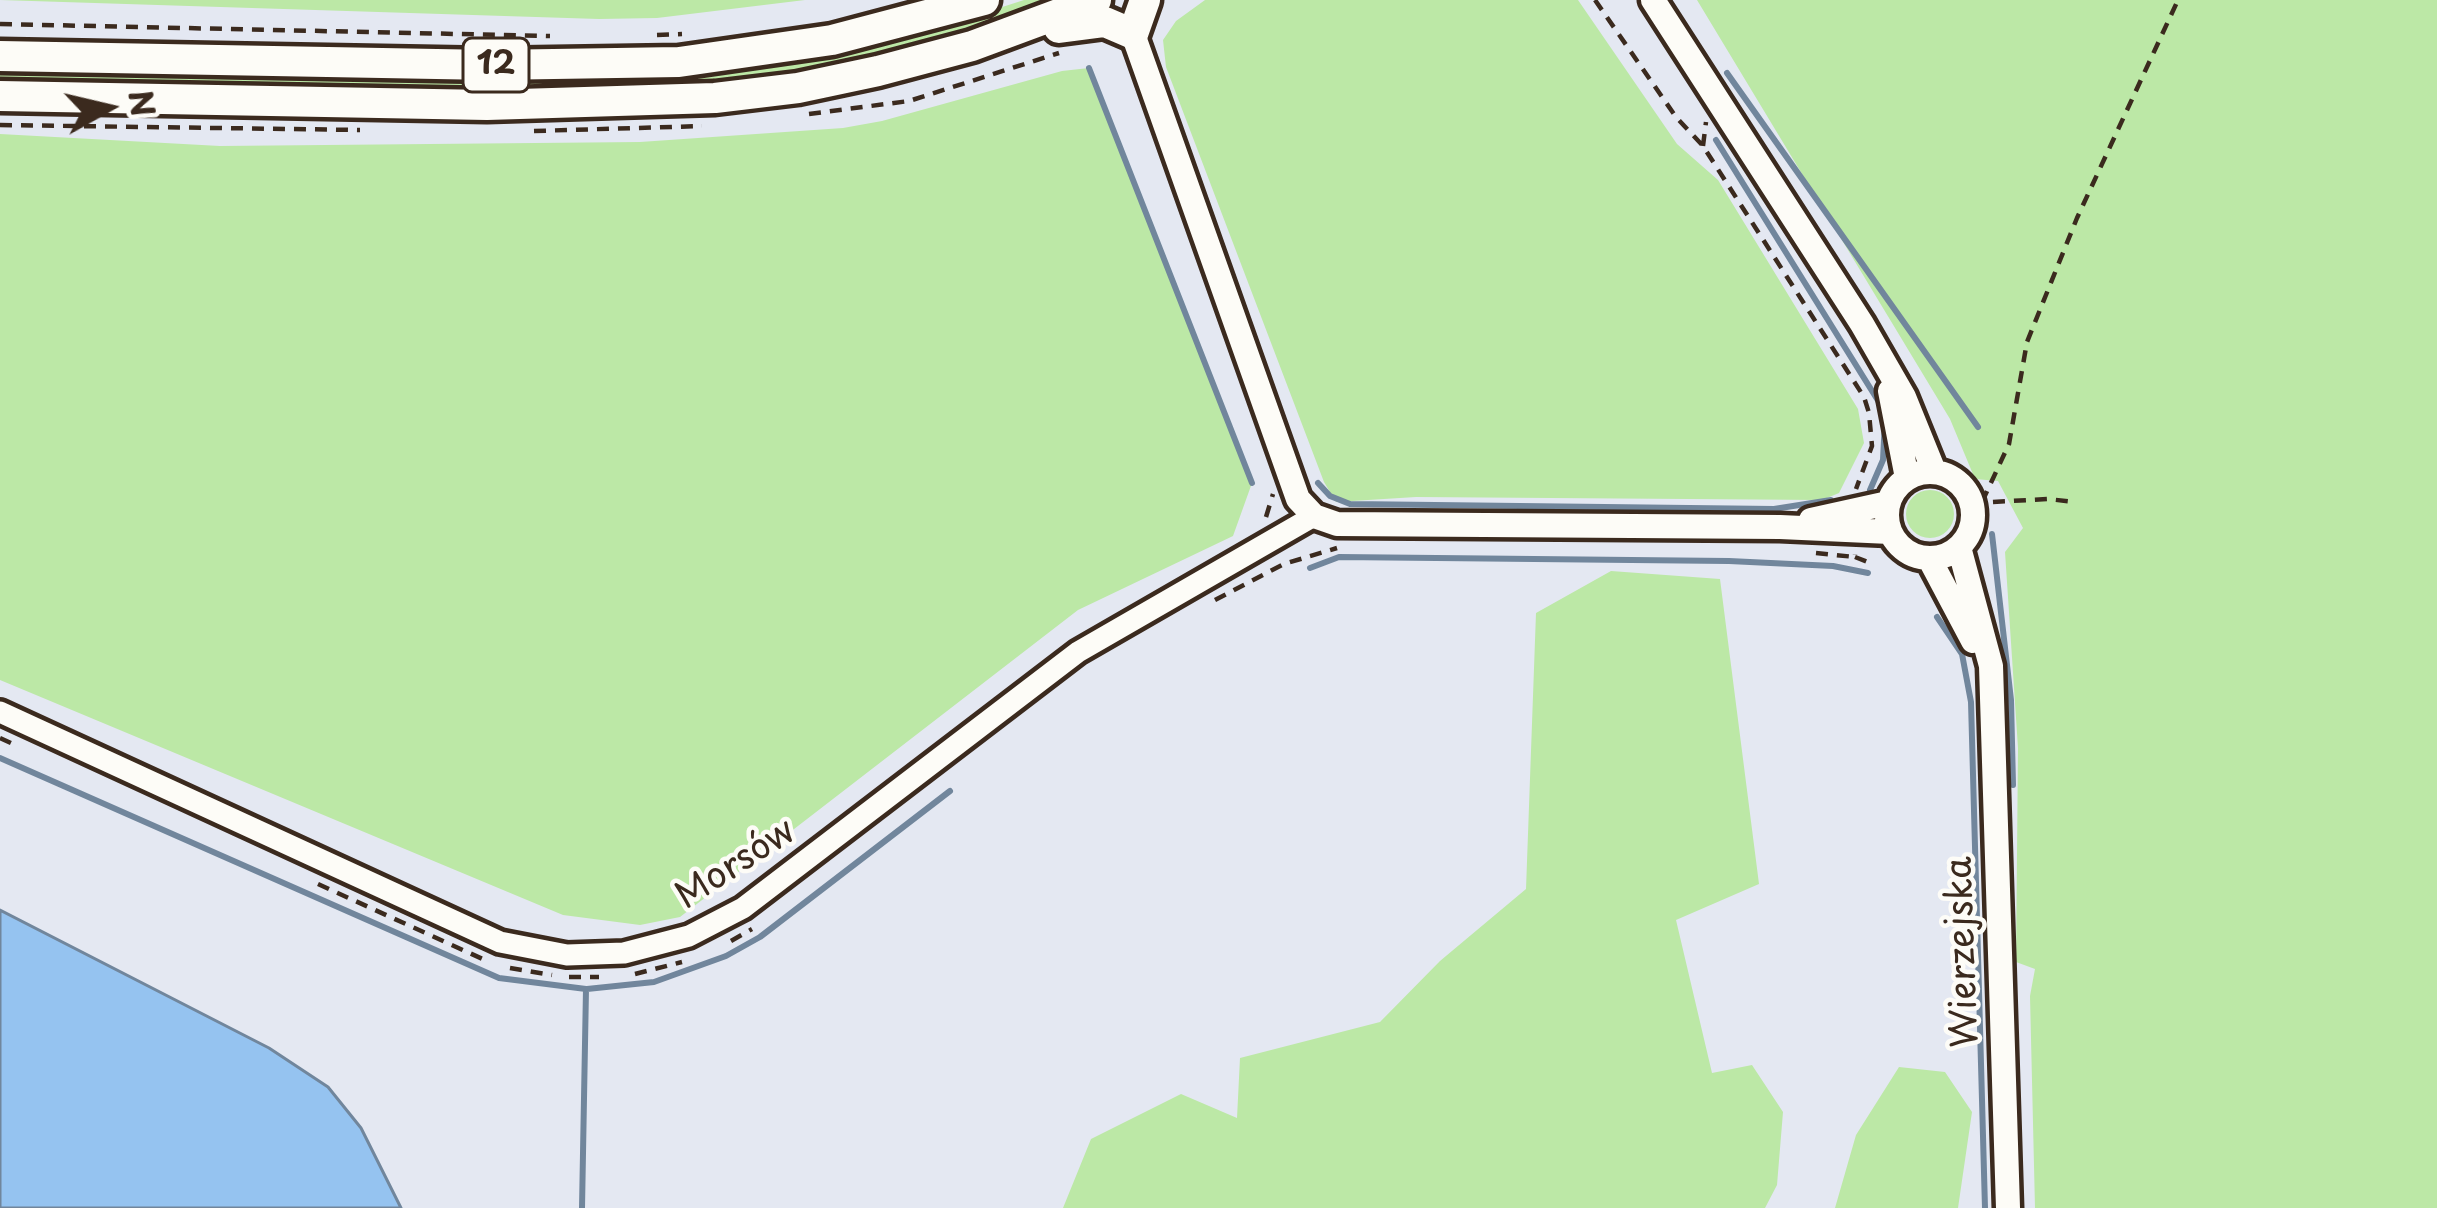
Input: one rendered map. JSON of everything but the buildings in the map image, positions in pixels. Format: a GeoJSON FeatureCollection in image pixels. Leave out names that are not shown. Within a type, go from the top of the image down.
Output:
{"type":"FeatureCollection","features":[{"type":"Feature","properties":{"kind":"main road","name":"12"},"geometry":{"type":"LineString","coordinates":[[0,56],[491,65],[679,62],[832,40],[984,0]]}},
{"type":"Feature","properties":{"kind":"main road","name":"12"},"geometry":{"type":"LineString","coordinates":[[0,96],[487,105],[668,102],[837,80],[939,55],[1096,0]]}},
{"type":"Feature","properties":{"kind":"main road"},"geometry":{"type":"LineString","coordinates":[[1016,30],[1106,22],[1133,34],[1145,0]]}},
{"type":"Feature","properties":{"kind":"street"},"geometry":{"type":"LineString","coordinates":[[1653,0],[1883,359],[1924,440],[1934,471]]}},
{"type":"Feature","properties":{"kind":"street"},"geometry":{"type":"LineString","coordinates":[[1133,34],[1298,499],[1314,516],[1336,524],[1890,532]]}},
{"type":"Feature","properties":{"kind":"street"},"geometry":{"type":"LineString","coordinates":[[1883,359],[1906,478]]}},
{"type":"Feature","properties":{"kind":"street"},"geometry":{"type":"LineString","coordinates":[[1934,471],[1958,481],[1977,502],[1972,526],[1959,547],[1929,558],[1906,551],[1890,532],[1888,503],[1906,478],[1934,471]]}},
{"type":"Feature","properties":{"kind":"street"},"geometry":{"type":"LineString","coordinates":[[1780,527],[1888,503]]}},
{"type":"Feature","properties":{"kind":"street","name":"Morsów"},"geometry":{"type":"LineString","coordinates":[[0,712],[500,942],[566,955],[624,953],[689,936],[742,908],[1078,652],[1314,516]]}},
{"type":"Feature","properties":{"kind":"street","name":"Wierzejska"},"geometry":{"type":"LineString","coordinates":[[1959,547],[1988,644],[2008,1208]]}},
{"type":"Feature","properties":{"kind":"street","name":"Wierzejska"},"geometry":{"type":"LineString","coordinates":[[1929,558],[1963,617],[1990,694]]}},
{"type":"Feature","properties":{"kind":"path"},"geometry":{"type":"LineString","coordinates":[[1595,0],[1676,118],[1703,146],[1864,398],[1872,446],[1853,510]]}},
{"type":"Feature","properties":{"kind":"path"},"geometry":{"type":"LineString","coordinates":[[1977,502],[2009,443],[2027,342],[2077,218],[2178,0]]}},
{"type":"Feature","properties":{"kind":"path"},"geometry":{"type":"LineString","coordinates":[[0,24],[565,37]]}},
{"type":"Feature","properties":{"kind":"path"},"geometry":{"type":"LineString","coordinates":[[651,35],[693,33]]}},
{"type":"Feature","properties":{"kind":"path"},"geometry":{"type":"LineString","coordinates":[[1703,146],[1708,112]]}},
{"type":"Feature","properties":{"kind":"path"},"geometry":{"type":"LineString","coordinates":[[1977,502],[2075,502]]}},
{"type":"Feature","properties":{"kind":"path"},"geometry":{"type":"LineString","coordinates":[[1855,557],[1870,563]]}},
{"type":"Feature","properties":{"kind":"green space"},"geometry":{"type":"Polygon","coordinates":[[[0,0],[805,0],[657,18],[599,19],[0,0]]]}},
{"type":"Feature","properties":{"kind":"green space"},"geometry":{"type":"Polygon","coordinates":[[[1024,0],[1061,0],[916,48],[775,78],[708,86],[544,93],[0,83],[0,70],[545,80],[706,74],[815,59],[897,41],[1024,0]]]}},
{"type":"Feature","properties":{"kind":"green space"},"geometry":{"type":"Polygon","coordinates":[[[1205,0],[1578,0],[1677,144],[1718,180],[1858,409],[1864,443],[1839,493],[1822,500],[1416,497],[1336,502],[1324,482],[1166,67],[1163,40],[1176,21],[1205,0]]]}},
{"type":"Feature","properties":{"kind":"green space"},"geometry":{"type":"Polygon","coordinates":[[[1697,0],[2437,0],[2437,1208],[2035,1208],[2030,996],[2035,969],[2016,962],[2018,748],[2005,552],[2023,528],[1998,481],[1975,479],[1950,419],[1697,0]]]}},
{"type":"Feature","properties":{"kind":"green space"},"geometry":{"type":"Polygon","coordinates":[[[1089,68],[1252,483],[1233,536],[1078,610],[680,917],[640,925],[563,915],[0,680],[0,134],[220,146],[640,142],[843,128],[1089,68]]]}},
{"type":"Feature","properties":{"kind":"green space"},"geometry":{"type":"Polygon","coordinates":[[[1930,490],[1947,497],[1954,514],[1947,531],[1930,538],[1913,531],[1906,514],[1913,497],[1930,490]]]}},
{"type":"Feature","properties":{"kind":"green space"},"geometry":{"type":"Polygon","coordinates":[[[1611,571],[1720,579],[1759,884],[1676,920],[1712,1073],[1752,1065],[1783,1112],[1777,1185],[1765,1208],[1063,1208],[1091,1139],[1181,1094],[1237,1118],[1240,1058],[1380,1022],[1440,961],[1526,889],[1536,613],[1611,571]]]}},
{"type":"Feature","properties":{"kind":"green space"},"geometry":{"type":"Polygon","coordinates":[[[1899,1067],[1945,1072],[1972,1112],[1958,1208],[1835,1208],[1856,1135],[1899,1067]]]}},
{"type":"Feature","properties":{"kind":"water"},"geometry":{"type":"Polygon","coordinates":[[[0,910],[269,1048],[328,1087],[361,1128],[401,1208],[0,1208],[0,910]]]}},
{"type":"Feature","properties":{"kind":"waterway"},"geometry":{"type":"LineString","coordinates":[[1089,68],[1252,483]]}},
{"type":"Feature","properties":{"kind":"waterway"},"geometry":{"type":"LineString","coordinates":[[1727,73],[1978,427]]}},
{"type":"Feature","properties":{"kind":"waterway"},"geometry":{"type":"LineString","coordinates":[[1716,140],[1882,407]]}},
{"type":"Feature","properties":{"kind":"waterway"},"geometry":{"type":"LineString","coordinates":[[1870,490],[1883,460],[1885,420]]}},
{"type":"Feature","properties":{"kind":"waterway"},"geometry":{"type":"LineString","coordinates":[[1318,483],[1330,496],[1350,504],[1774,509],[1831,500]]}},
{"type":"Feature","properties":{"kind":"waterway"},"geometry":{"type":"LineString","coordinates":[[1992,534],[2011,700],[2013,785]]}},
{"type":"Feature","properties":{"kind":"waterway"},"geometry":{"type":"LineString","coordinates":[[1310,568],[1339,557],[1729,561],[1833,566],[1868,573]]}},
{"type":"Feature","properties":{"kind":"waterway"},"geometry":{"type":"LineString","coordinates":[[1937,617],[1962,654],[1971,702],[1985,1208]]}},
{"type":"Feature","properties":{"kind":"waterway"},"geometry":{"type":"LineString","coordinates":[[0,758],[499,978],[586,989],[582,1208]]}},
{"type":"Feature","properties":{"kind":"waterway"},"geometry":{"type":"LineString","coordinates":[[587,989],[654,982],[726,956],[760,937],[950,791]]}}]}
